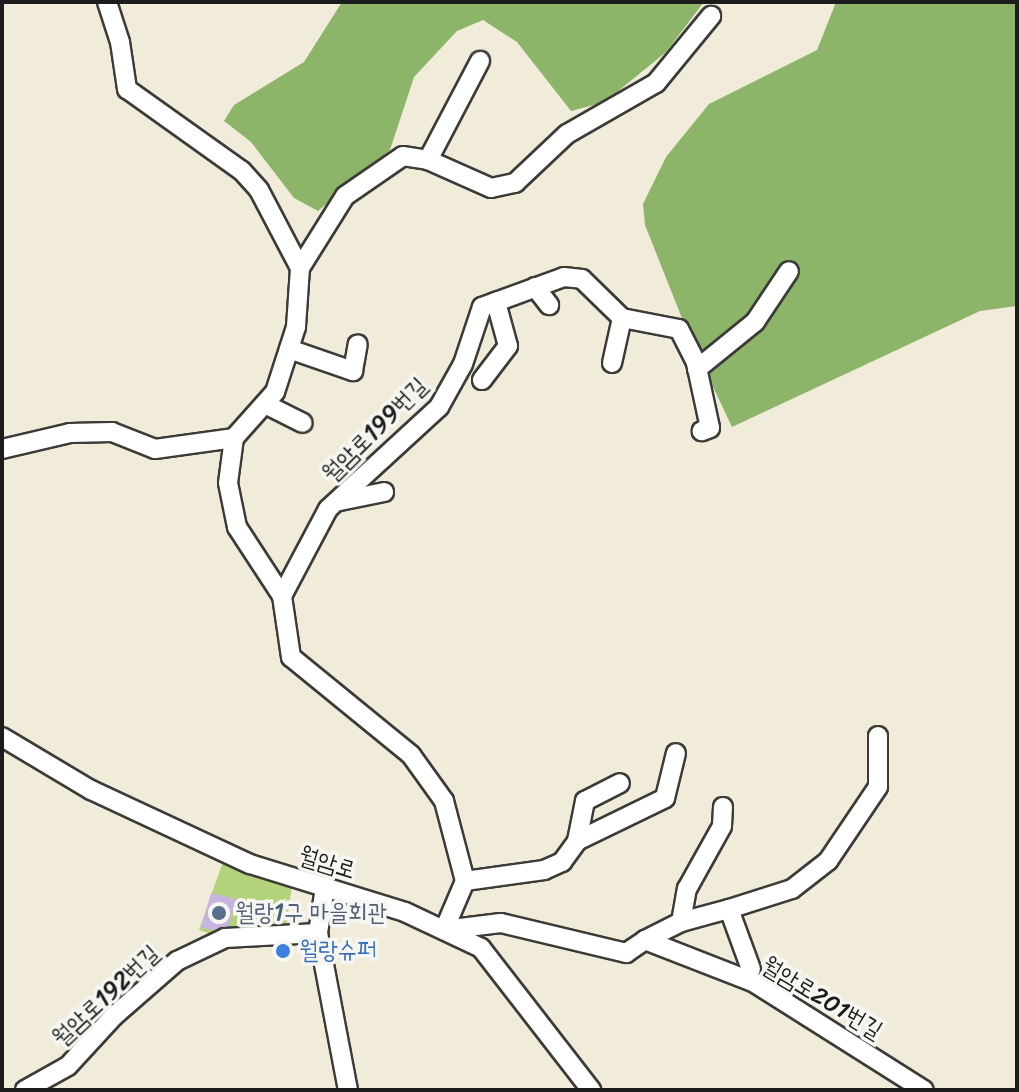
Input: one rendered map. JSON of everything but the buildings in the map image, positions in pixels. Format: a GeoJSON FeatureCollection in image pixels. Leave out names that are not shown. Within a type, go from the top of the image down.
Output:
{"type":"FeatureCollection","features":[{"type":"Feature","properties":{"kind":"street"},"geometry":{"type":"LineString","coordinates":[[107,2],[120,42],[127,89],[242,171],[259,190],[300,268]]}},
{"type":"Feature","properties":{"kind":"street"},"geometry":{"type":"LineString","coordinates":[[444,930],[465,881],[444,801],[411,755],[291,657],[282,596],[237,527],[228,483],[234,438],[275,392],[296,327],[300,268],[345,196],[403,156],[428,160],[491,188],[515,183],[567,134],[656,83],[711,16]]}},
{"type":"Feature","properties":{"kind":"street"},"geometry":{"type":"LineString","coordinates":[[428,160],[480,61]]}},
{"type":"Feature","properties":{"kind":"street"},"geometry":{"type":"LineString","coordinates":[[697,369],[755,322],[789,271]]}},
{"type":"Feature","properties":{"kind":"street"},"geometry":{"type":"LineString","coordinates":[[482,380],[508,346],[496,302],[564,277],[582,279],[622,318],[679,329],[697,369],[710,428],[702,431]]}},
{"type":"Feature","properties":{"kind":"street"},"geometry":{"type":"LineString","coordinates":[[535,287],[549,305]]}},
{"type":"Feature","properties":{"kind":"street","name":"월암로199번길"},"geometry":{"type":"LineString","coordinates":[[282,596],[328,509],[439,407],[463,364],[482,307],[496,302]]}},
{"type":"Feature","properties":{"kind":"street"},"geometry":{"type":"LineString","coordinates":[[612,363],[622,318]]}},
{"type":"Feature","properties":{"kind":"street"},"geometry":{"type":"LineString","coordinates":[[289,349],[353,371],[358,344]]}},
{"type":"Feature","properties":{"kind":"street"},"geometry":{"type":"LineString","coordinates":[[265,404],[303,423]]}},
{"type":"Feature","properties":{"kind":"street"},"geometry":{"type":"LineString","coordinates":[[2,449],[70,433],[112,432],[155,449],[234,438]]}},
{"type":"Feature","properties":{"kind":"street"},"geometry":{"type":"LineString","coordinates":[[337,501],[384,492]]}},
{"type":"Feature","properties":{"kind":"street"},"geometry":{"type":"LineString","coordinates":[[444,930],[501,923],[626,953],[681,922],[792,889],[828,861],[878,787],[878,736]]}},
{"type":"Feature","properties":{"kind":"street","name":"월암로"},"geometry":{"type":"LineString","coordinates":[[2,737],[172,829],[250,864],[405,912],[481,948],[591,1090]]}},
{"type":"Feature","properties":{"kind":"street"},"geometry":{"type":"LineString","coordinates":[[577,841],[665,798],[676,753]]}},
{"type":"Feature","properties":{"kind":"street"},"geometry":{"type":"LineString","coordinates":[[465,881],[544,870],[562,862],[577,841],[585,801],[620,783]]}},
{"type":"Feature","properties":{"kind":"street"},"geometry":{"type":"LineString","coordinates":[[681,922],[687,889],[722,826],[723,807]]}},
{"type":"Feature","properties":{"kind":"street"},"geometry":{"type":"LineString","coordinates":[[325,887],[318,933],[348,1090]]}},
{"type":"Feature","properties":{"kind":"street","name":"월암로201번길"},"geometry":{"type":"LineString","coordinates":[[729,909],[751,969]]}},
{"type":"Feature","properties":{"kind":"street","name":"월암로192번길"},"geometry":{"type":"LineString","coordinates":[[25,1090],[68,1066],[114,1016],[177,961],[225,938],[318,933]]}},
{"type":"Feature","properties":{"kind":"street","name":"월암로201번길"},"geometry":{"type":"LineString","coordinates":[[645,940],[753,982],[924,1090]]}},
{"type":"Feature","properties":{"kind":"green space"},"geometry":{"type":"Polygon","coordinates":[[[342,2],[704,2],[666,52],[605,102],[571,111],[517,42],[483,20],[457,31],[414,77],[390,150],[318,211],[294,198],[251,142],[224,121],[234,105],[304,62],[342,2]]]}},
{"type":"Feature","properties":{"kind":"green space"},"geometry":{"type":"Polygon","coordinates":[[[836,2],[1017,2],[1017,306],[980,311],[732,427],[689,336],[645,225],[643,204],[666,157],[709,104],[817,50],[836,2]]]}},
{"type":"Feature","properties":{"kind":"green space"},"geometry":{"type":"Polygon","coordinates":[[[226,853],[293,878],[285,936],[225,938],[199,930],[226,853]]]}},
{"type":"Feature","properties":{"kind":"place","name":"월랑1구 마을회관"},"geometry":{"type":"Point","coordinates":[219,913]}},
{"type":"Feature","properties":{"kind":"place","name":"월랑슈퍼"},"geometry":{"type":"Point","coordinates":[283,951]}}]}
